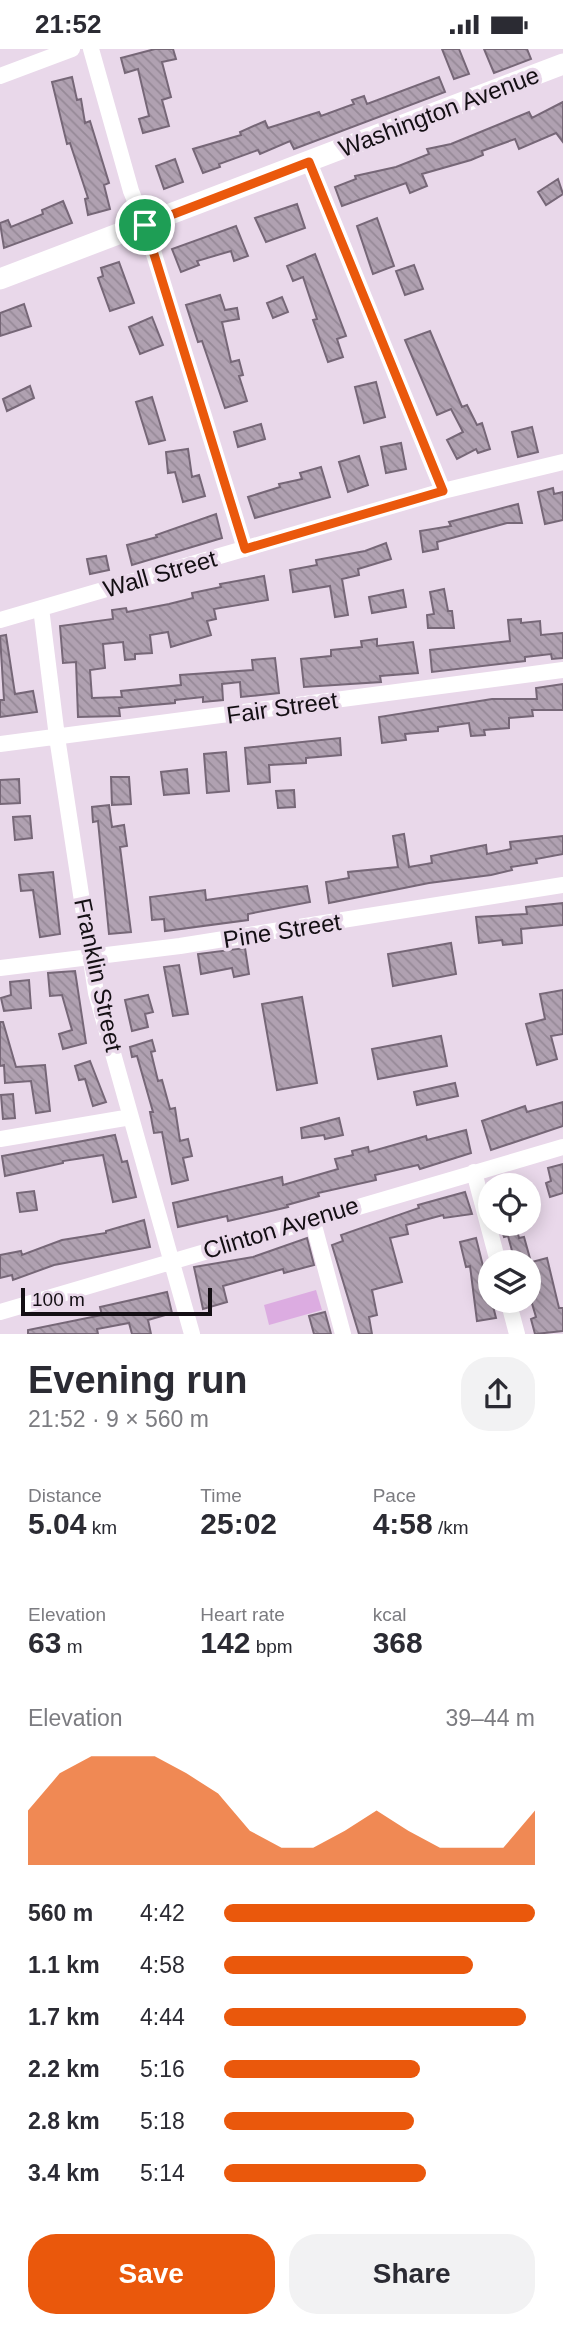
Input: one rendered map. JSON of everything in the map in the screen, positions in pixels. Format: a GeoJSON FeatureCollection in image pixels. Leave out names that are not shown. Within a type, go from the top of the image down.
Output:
{"type":"FeatureCollection","features":[{"type":"Feature","properties":{"kind":"main road","name":"Washington Avenue"},"geometry":{"type":"LineString","coordinates":[[0,279],[563,64]]}},
{"type":"Feature","properties":{"kind":"street"},"geometry":{"type":"LineString","coordinates":[[0,76],[72,49]]}},
{"type":"Feature","properties":{"kind":"street"},"geometry":{"type":"LineString","coordinates":[[91,49],[131,191],[145,225],[245,549]]}},
{"type":"Feature","properties":{"kind":"street"},"geometry":{"type":"LineString","coordinates":[[309,162],[443,491]]}},
{"type":"Feature","properties":{"kind":"street","name":"Wall Street"},"geometry":{"type":"LineString","coordinates":[[0,620],[443,491],[563,462]]}},
{"type":"Feature","properties":{"kind":"street","name":"Franklin Street"},"geometry":{"type":"LineString","coordinates":[[41,608],[89,957],[192,1334]]}},
{"type":"Feature","properties":{"kind":"street","name":"Fair Street"},"geometry":{"type":"LineString","coordinates":[[0,744],[563,670]]}},
{"type":"Feature","properties":{"kind":"street","name":"Pine Street"},"geometry":{"type":"LineString","coordinates":[[0,968],[309,927],[563,885]]}},
{"type":"Feature","properties":{"kind":"street"},"geometry":{"type":"LineString","coordinates":[[0,1139],[131,1117]]}},
{"type":"Feature","properties":{"kind":"street","name":"Clinton Avenue"},"geometry":{"type":"LineString","coordinates":[[0,1312],[313,1218],[563,1147]]}},
{"type":"Feature","properties":{"kind":"street"},"geometry":{"type":"LineString","coordinates":[[474,1172],[495,1250]]}},
{"type":"Feature","properties":{"kind":"street"},"geometry":{"type":"LineString","coordinates":[[313,1218],[343,1334]]}},
{"type":"Feature","properties":{"kind":"street"},"geometry":{"type":"LineString","coordinates":[[511,1313],[517,1334]]}},
{"type":"Feature","properties":{"kind":"shaded area"},"geometry":{"type":"Polygon","coordinates":[[[316,1290],[322,1310],[269,1325],[264,1305],[316,1290]]]}},
{"type":"Feature","properties":{"kind":"building"},"geometry":{"type":"Polygon","coordinates":[[[155,49],[173,49],[176,59],[162,62],[171,97],[162,100],[169,126],[143,133],[139,119],[149,116],[138,69],[125,73],[121,58],[155,49]]]}},
{"type":"Feature","properties":{"kind":"building"},"geometry":{"type":"Polygon","coordinates":[[[442,49],[459,49],[469,74],[454,79],[442,49]]]}},
{"type":"Feature","properties":{"kind":"building"},"geometry":{"type":"Polygon","coordinates":[[[484,49],[527,49],[531,59],[494,73],[484,49]]]}},
{"type":"Feature","properties":{"kind":"building"},"geometry":{"type":"Polygon","coordinates":[[[72,77],[77,100],[81,99],[85,123],[90,121],[109,183],[104,185],[110,209],[88,215],[85,199],[88,198],[70,143],[67,144],[52,82],[72,77]]]}},
{"type":"Feature","properties":{"kind":"building"},"geometry":{"type":"Polygon","coordinates":[[[439,77],[445,92],[294,149],[290,141],[260,154],[258,150],[219,164],[220,167],[203,173],[193,149],[241,135],[240,132],[265,121],[268,128],[319,112],[321,116],[354,104],[352,100],[364,96],[367,104],[439,77]]]}},
{"type":"Feature","properties":{"kind":"building"},"geometry":{"type":"Polygon","coordinates":[[[563,102],[563,142],[556,133],[519,149],[515,139],[482,151],[483,155],[471,160],[422,174],[427,186],[410,193],[406,183],[342,206],[335,187],[356,179],[355,176],[396,167],[429,154],[427,149],[451,144],[529,112],[532,118],[563,102]]]}},
{"type":"Feature","properties":{"kind":"building"},"geometry":{"type":"Polygon","coordinates":[[[175,159],[183,182],[164,189],[156,166],[175,159]]]}},
{"type":"Feature","properties":{"kind":"building"},"geometry":{"type":"Polygon","coordinates":[[[558,179],[563,194],[546,205],[538,192],[558,179]]]}},
{"type":"Feature","properties":{"kind":"building"},"geometry":{"type":"Polygon","coordinates":[[[63,201],[72,223],[4,248],[0,223],[8,220],[11,227],[43,214],[42,210],[63,201]]]}},
{"type":"Feature","properties":{"kind":"building"},"geometry":{"type":"Polygon","coordinates":[[[297,204],[305,228],[266,242],[255,218],[297,204]]]}},
{"type":"Feature","properties":{"kind":"building"},"geometry":{"type":"Polygon","coordinates":[[[377,218],[394,266],[373,274],[357,226],[377,218]]]}},
{"type":"Feature","properties":{"kind":"building"},"geometry":{"type":"Polygon","coordinates":[[[236,226],[248,256],[234,261],[231,251],[197,261],[199,265],[181,272],[172,249],[236,226]]]}},
{"type":"Feature","properties":{"kind":"building"},"geometry":{"type":"Polygon","coordinates":[[[315,254],[346,336],[337,339],[343,357],[328,362],[313,320],[317,319],[303,277],[293,281],[287,266],[315,254]]]}},
{"type":"Feature","properties":{"kind":"building"},"geometry":{"type":"Polygon","coordinates":[[[119,262],[134,303],[110,311],[98,278],[103,276],[101,268],[119,262]]]}},
{"type":"Feature","properties":{"kind":"building"},"geometry":{"type":"Polygon","coordinates":[[[414,265],[423,289],[405,295],[396,271],[414,265]]]}},
{"type":"Feature","properties":{"kind":"building"},"geometry":{"type":"Polygon","coordinates":[[[220,295],[225,310],[237,308],[239,319],[222,322],[231,362],[239,360],[243,375],[239,376],[247,401],[225,408],[202,341],[198,342],[186,305],[220,295]]]}},
{"type":"Feature","properties":{"kind":"building"},"geometry":{"type":"Polygon","coordinates":[[[282,297],[288,312],[273,318],[267,303],[282,297]]]}},
{"type":"Feature","properties":{"kind":"building"},"geometry":{"type":"Polygon","coordinates":[[[24,304],[31,326],[0,336],[0,313],[24,304]]]}},
{"type":"Feature","properties":{"kind":"building"},"geometry":{"type":"Polygon","coordinates":[[[152,317],[163,345],[140,354],[129,327],[152,317]]]}},
{"type":"Feature","properties":{"kind":"building"},"geometry":{"type":"Polygon","coordinates":[[[430,331],[462,407],[467,405],[477,425],[482,423],[490,449],[478,453],[476,449],[457,459],[447,440],[463,432],[451,409],[437,415],[405,340],[430,331]]]}},
{"type":"Feature","properties":{"kind":"building"},"geometry":{"type":"Polygon","coordinates":[[[376,382],[385,417],[364,423],[355,387],[376,382]]]}},
{"type":"Feature","properties":{"kind":"building"},"geometry":{"type":"Polygon","coordinates":[[[30,386],[34,398],[7,411],[3,399],[30,386]]]}},
{"type":"Feature","properties":{"kind":"building"},"geometry":{"type":"Polygon","coordinates":[[[152,397],[165,440],[149,444],[136,402],[152,397]]]}},
{"type":"Feature","properties":{"kind":"building"},"geometry":{"type":"Polygon","coordinates":[[[261,424],[265,439],[238,447],[234,432],[261,424]]]}},
{"type":"Feature","properties":{"kind":"building"},"geometry":{"type":"Polygon","coordinates":[[[532,427],[538,452],[518,457],[512,432],[532,427]]]}},
{"type":"Feature","properties":{"kind":"building"},"geometry":{"type":"Polygon","coordinates":[[[401,443],[406,469],[386,473],[381,447],[401,443]]]}},
{"type":"Feature","properties":{"kind":"building"},"geometry":{"type":"Polygon","coordinates":[[[188,449],[192,477],[199,475],[205,496],[183,502],[175,472],[168,473],[166,452],[188,449]]]}},
{"type":"Feature","properties":{"kind":"building"},"geometry":{"type":"Polygon","coordinates":[[[359,456],[368,485],[348,492],[339,462],[359,456]]]}},
{"type":"Feature","properties":{"kind":"building"},"geometry":{"type":"Polygon","coordinates":[[[321,467],[330,497],[255,518],[248,497],[280,487],[279,484],[302,479],[300,473],[321,467]]]}},
{"type":"Feature","properties":{"kind":"building"},"geometry":{"type":"Polygon","coordinates":[[[553,488],[554,494],[563,492],[563,520],[545,524],[538,492],[553,488]]]}},
{"type":"Feature","properties":{"kind":"building"},"geometry":{"type":"Polygon","coordinates":[[[518,504],[522,523],[507,523],[437,542],[438,549],[423,552],[420,531],[451,526],[449,522],[518,504]]]}},
{"type":"Feature","properties":{"kind":"building"},"geometry":{"type":"Polygon","coordinates":[[[216,514],[222,538],[132,565],[127,545],[157,537],[156,535],[216,514]]]}},
{"type":"Feature","properties":{"kind":"building"},"geometry":{"type":"Polygon","coordinates":[[[386,543],[391,559],[358,569],[359,575],[342,579],[348,615],[335,617],[330,586],[293,592],[290,570],[317,565],[316,560],[365,551],[386,543]]]}},
{"type":"Feature","properties":{"kind":"building"},"geometry":{"type":"Polygon","coordinates":[[[106,556],[109,570],[90,574],[87,559],[106,556]]]}},
{"type":"Feature","properties":{"kind":"building"},"geometry":{"type":"Polygon","coordinates":[[[264,576],[268,600],[214,609],[216,619],[207,621],[211,635],[171,647],[168,632],[150,635],[152,653],[135,654],[135,659],[125,660],[123,642],[103,644],[105,668],[90,670],[92,698],[122,697],[121,691],[181,685],[180,675],[253,670],[252,660],[275,658],[279,693],[241,697],[240,682],[222,684],[223,700],[203,702],[203,697],[175,700],[175,703],[119,708],[120,716],[78,717],[76,662],[63,663],[60,626],[113,619],[112,610],[126,608],[127,612],[169,604],[193,598],[192,593],[221,587],[220,584],[264,576]]]}},
{"type":"Feature","properties":{"kind":"building"},"geometry":{"type":"Polygon","coordinates":[[[444,589],[448,611],[452,611],[454,628],[428,628],[427,615],[434,614],[430,592],[444,589]]]}},
{"type":"Feature","properties":{"kind":"building"},"geometry":{"type":"Polygon","coordinates":[[[403,590],[406,607],[372,613],[369,597],[403,590]]]}},
{"type":"Feature","properties":{"kind":"building"},"geometry":{"type":"Polygon","coordinates":[[[521,619],[521,623],[540,621],[541,635],[563,633],[563,658],[552,659],[551,654],[525,657],[525,661],[432,672],[430,650],[510,641],[508,620],[521,619]]]}},
{"type":"Feature","properties":{"kind":"building"},"geometry":{"type":"Polygon","coordinates":[[[6,635],[15,694],[33,691],[37,712],[0,717],[0,700],[4,700],[0,636],[6,635]]]}},
{"type":"Feature","properties":{"kind":"building"},"geometry":{"type":"Polygon","coordinates":[[[377,639],[377,646],[413,642],[418,673],[380,676],[381,682],[304,687],[301,659],[331,656],[331,650],[362,647],[361,641],[377,639]]]}},
{"type":"Feature","properties":{"kind":"building"},"geometry":{"type":"Polygon","coordinates":[[[563,684],[563,710],[532,710],[533,716],[509,718],[509,728],[484,730],[485,735],[471,736],[469,723],[438,727],[438,731],[405,734],[406,740],[382,743],[379,717],[492,699],[537,699],[536,688],[563,684]]]}},
{"type":"Feature","properties":{"kind":"building"},"geometry":{"type":"Polygon","coordinates":[[[340,738],[341,755],[306,758],[306,763],[269,765],[270,782],[248,784],[245,748],[340,738]]]}},
{"type":"Feature","properties":{"kind":"building"},"geometry":{"type":"Polygon","coordinates":[[[226,752],[229,791],[207,793],[204,754],[226,752]]]}},
{"type":"Feature","properties":{"kind":"building"},"geometry":{"type":"Polygon","coordinates":[[[187,769],[189,793],[164,795],[161,772],[187,769]]]}},
{"type":"Feature","properties":{"kind":"building"},"geometry":{"type":"Polygon","coordinates":[[[111,777],[129,777],[131,804],[112,805],[111,777]]]}},
{"type":"Feature","properties":{"kind":"building"},"geometry":{"type":"Polygon","coordinates":[[[19,779],[20,803],[0,804],[0,780],[19,779]]]}},
{"type":"Feature","properties":{"kind":"building"},"geometry":{"type":"Polygon","coordinates":[[[294,790],[295,807],[278,808],[276,791],[294,790]]]}},
{"type":"Feature","properties":{"kind":"building"},"geometry":{"type":"Polygon","coordinates":[[[109,805],[112,827],[124,825],[127,846],[120,847],[131,932],[109,934],[98,821],[93,822],[92,807],[109,805]]]}},
{"type":"Feature","properties":{"kind":"building"},"geometry":{"type":"Polygon","coordinates":[[[30,816],[32,838],[15,840],[13,817],[30,816]]]}},
{"type":"Feature","properties":{"kind":"building"},"geometry":{"type":"Polygon","coordinates":[[[404,834],[409,867],[432,863],[431,856],[470,848],[486,845],[487,854],[511,849],[510,842],[563,836],[563,854],[536,859],[537,863],[511,867],[512,870],[491,875],[429,883],[329,903],[326,882],[349,878],[348,872],[398,867],[393,836],[404,834]]]}},
{"type":"Feature","properties":{"kind":"building"},"geometry":{"type":"Polygon","coordinates":[[[53,872],[60,934],[40,937],[33,890],[21,891],[19,875],[53,872]]]}},
{"type":"Feature","properties":{"kind":"building"},"geometry":{"type":"Polygon","coordinates":[[[307,886],[310,902],[248,914],[248,920],[165,931],[164,919],[152,920],[150,897],[205,890],[206,900],[307,886]]]}},
{"type":"Feature","properties":{"kind":"building"},"geometry":{"type":"Polygon","coordinates":[[[563,903],[563,925],[521,929],[522,943],[503,945],[502,940],[479,943],[476,917],[527,914],[526,907],[563,903]]]}},
{"type":"Feature","properties":{"kind":"building"},"geometry":{"type":"Polygon","coordinates":[[[451,943],[456,974],[393,986],[388,954],[451,943]]]}},
{"type":"Feature","properties":{"kind":"building"},"geometry":{"type":"Polygon","coordinates":[[[245,948],[249,974],[234,977],[232,968],[201,974],[198,954],[245,948]]]}},
{"type":"Feature","properties":{"kind":"building"},"geometry":{"type":"Polygon","coordinates":[[[179,965],[188,1014],[173,1016],[164,967],[179,965]]]}},
{"type":"Feature","properties":{"kind":"building"},"geometry":{"type":"Polygon","coordinates":[[[75,971],[86,1043],[63,1049],[59,1034],[72,1030],[62,995],[50,996],[48,973],[75,971]]]}},
{"type":"Feature","properties":{"kind":"building"},"geometry":{"type":"Polygon","coordinates":[[[29,980],[31,1008],[4,1011],[1,998],[11,995],[10,982],[29,980]]]}},
{"type":"Feature","properties":{"kind":"building"},"geometry":{"type":"Polygon","coordinates":[[[563,990],[563,1034],[551,1036],[557,1059],[537,1065],[526,1024],[545,1019],[540,994],[563,990]]]}},
{"type":"Feature","properties":{"kind":"building"},"geometry":{"type":"Polygon","coordinates":[[[148,995],[153,1012],[145,1014],[148,1027],[132,1031],[125,1000],[148,995]]]}},
{"type":"Feature","properties":{"kind":"building"},"geometry":{"type":"Polygon","coordinates":[[[302,997],[317,1083],[277,1090],[262,1004],[302,997]]]}},
{"type":"Feature","properties":{"kind":"building"},"geometry":{"type":"Polygon","coordinates":[[[0,1022],[3,1022],[16,1067],[45,1065],[50,1111],[36,1113],[31,1081],[5,1083],[4,1065],[0,1066],[0,1022]]]}},
{"type":"Feature","properties":{"kind":"building"},"geometry":{"type":"Polygon","coordinates":[[[441,1036],[447,1066],[378,1079],[372,1049],[441,1036]]]}},
{"type":"Feature","properties":{"kind":"building"},"geometry":{"type":"Polygon","coordinates":[[[152,1040],[155,1051],[151,1052],[158,1081],[162,1080],[170,1109],[175,1108],[180,1141],[188,1139],[192,1156],[183,1158],[188,1180],[172,1184],[162,1132],[154,1133],[150,1112],[153,1112],[137,1056],[132,1057],[130,1047],[152,1040]]]}},
{"type":"Feature","properties":{"kind":"building"},"geometry":{"type":"Polygon","coordinates":[[[90,1061],[106,1102],[93,1106],[85,1079],[79,1080],[75,1066],[90,1061]]]}},
{"type":"Feature","properties":{"kind":"building"},"geometry":{"type":"Polygon","coordinates":[[[455,1083],[458,1096],[417,1105],[414,1092],[455,1083]]]}},
{"type":"Feature","properties":{"kind":"building"},"geometry":{"type":"Polygon","coordinates":[[[13,1094],[15,1118],[3,1119],[1,1095],[13,1094]]]}},
{"type":"Feature","properties":{"kind":"building"},"geometry":{"type":"Polygon","coordinates":[[[563,1102],[563,1126],[491,1150],[482,1121],[525,1106],[527,1112],[563,1102]]]}},
{"type":"Feature","properties":{"kind":"building"},"geometry":{"type":"Polygon","coordinates":[[[339,1118],[343,1135],[325,1139],[324,1135],[302,1138],[301,1128],[339,1118]]]}},
{"type":"Feature","properties":{"kind":"building"},"geometry":{"type":"Polygon","coordinates":[[[466,1130],[471,1153],[420,1169],[418,1165],[375,1175],[376,1180],[318,1193],[319,1196],[287,1205],[288,1207],[228,1221],[227,1216],[178,1227],[173,1203],[282,1177],[283,1185],[338,1169],[335,1159],[353,1155],[352,1151],[368,1147],[369,1152],[426,1136],[427,1140],[466,1130]]]}},
{"type":"Feature","properties":{"kind":"building"},"geometry":{"type":"Polygon","coordinates":[[[115,1135],[122,1162],[127,1161],[136,1197],[113,1202],[103,1155],[63,1161],[5,1176],[2,1156],[115,1135]]]}},
{"type":"Feature","properties":{"kind":"building"},"geometry":{"type":"Polygon","coordinates":[[[563,1164],[563,1193],[550,1197],[546,1183],[551,1181],[548,1168],[563,1164]]]}},
{"type":"Feature","properties":{"kind":"building"},"geometry":{"type":"Polygon","coordinates":[[[34,1191],[37,1210],[20,1212],[17,1193],[34,1191]]]}},
{"type":"Feature","properties":{"kind":"building"},"geometry":{"type":"Polygon","coordinates":[[[465,1192],[472,1214],[444,1218],[443,1215],[406,1225],[408,1234],[390,1238],[402,1282],[372,1290],[377,1315],[369,1317],[372,1334],[359,1334],[332,1245],[343,1241],[341,1235],[419,1208],[418,1205],[465,1192]]]}},
{"type":"Feature","properties":{"kind":"building"},"geometry":{"type":"Polygon","coordinates":[[[144,1220],[150,1247],[54,1265],[13,1280],[12,1275],[0,1278],[0,1255],[21,1251],[22,1255],[62,1240],[106,1233],[144,1220]]]}},
{"type":"Feature","properties":{"kind":"building"},"geometry":{"type":"Polygon","coordinates":[[[508,1236],[524,1237],[528,1250],[512,1250],[508,1236]]]}},
{"type":"Feature","properties":{"kind":"building"},"geometry":{"type":"Polygon","coordinates":[[[307,1238],[314,1265],[284,1273],[283,1269],[223,1286],[227,1302],[203,1309],[194,1267],[253,1257],[307,1238]]]}},
{"type":"Feature","properties":{"kind":"building"},"geometry":{"type":"Polygon","coordinates":[[[476,1238],[479,1250],[478,1313],[495,1313],[496,1318],[477,1321],[470,1266],[466,1267],[460,1242],[476,1238]]]}},
{"type":"Feature","properties":{"kind":"building"},"geometry":{"type":"Polygon","coordinates":[[[547,1258],[559,1308],[563,1308],[563,1331],[535,1334],[531,1319],[536,1317],[535,1313],[541,1313],[541,1260],[547,1258]]]}},
{"type":"Feature","properties":{"kind":"building"},"geometry":{"type":"Polygon","coordinates":[[[167,1292],[172,1313],[148,1320],[151,1334],[132,1334],[129,1323],[97,1329],[98,1334],[28,1334],[28,1330],[102,1315],[100,1307],[167,1292]]]}},
{"type":"Feature","properties":{"kind":"building"},"geometry":{"type":"Polygon","coordinates":[[[325,1312],[331,1334],[314,1334],[309,1316],[325,1312]]]}},
{"type":"Feature","properties":{"kind":"route"},"geometry":{"type":"LineString","coordinates":[[309,162],[443,491],[245,549],[145,225],[309,162]]}}]}
